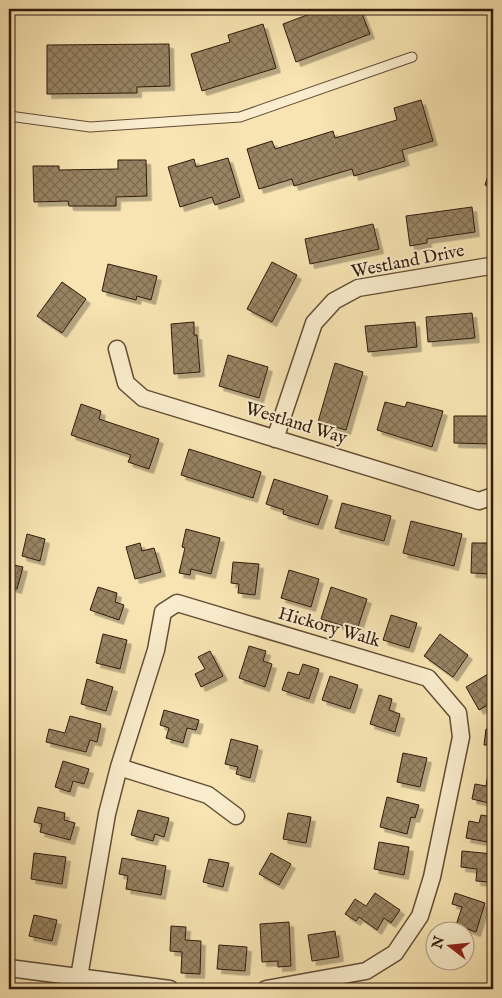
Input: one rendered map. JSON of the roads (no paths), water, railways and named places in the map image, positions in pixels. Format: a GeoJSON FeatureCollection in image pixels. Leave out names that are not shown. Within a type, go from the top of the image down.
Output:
{"type":"FeatureCollection","features":[{"type":"Feature","properties":{"kind":"street","name":"Westland Drive"},"geometry":{"type":"LineString","coordinates":[[275,439],[314,323],[334,301],[358,288],[493,264]]}},
{"type":"Feature","properties":{"kind":"street","name":"Westland Way"},"geometry":{"type":"LineString","coordinates":[[116,349],[126,382],[143,398],[479,501],[493,496]]}},
{"type":"Feature","properties":{"kind":"street","name":"Hickory Walk"},"geometry":{"type":"LineString","coordinates":[[80,977],[107,814],[156,650],[163,612],[177,604],[428,678],[458,713],[461,737],[432,877],[420,916],[395,953],[366,971],[266,989]]}},
{"type":"Feature","properties":{"kind":"street"},"geometry":{"type":"LineString","coordinates":[[120,767],[208,794],[236,816]]}},
{"type":"Feature","properties":{"kind":"street"},"geometry":{"type":"LineString","coordinates":[[9,968],[170,989]]}},
{"type":"Feature","properties":{"kind":"lane"},"geometry":{"type":"LineString","coordinates":[[9,116],[90,128],[240,117],[412,57]]}}]}
